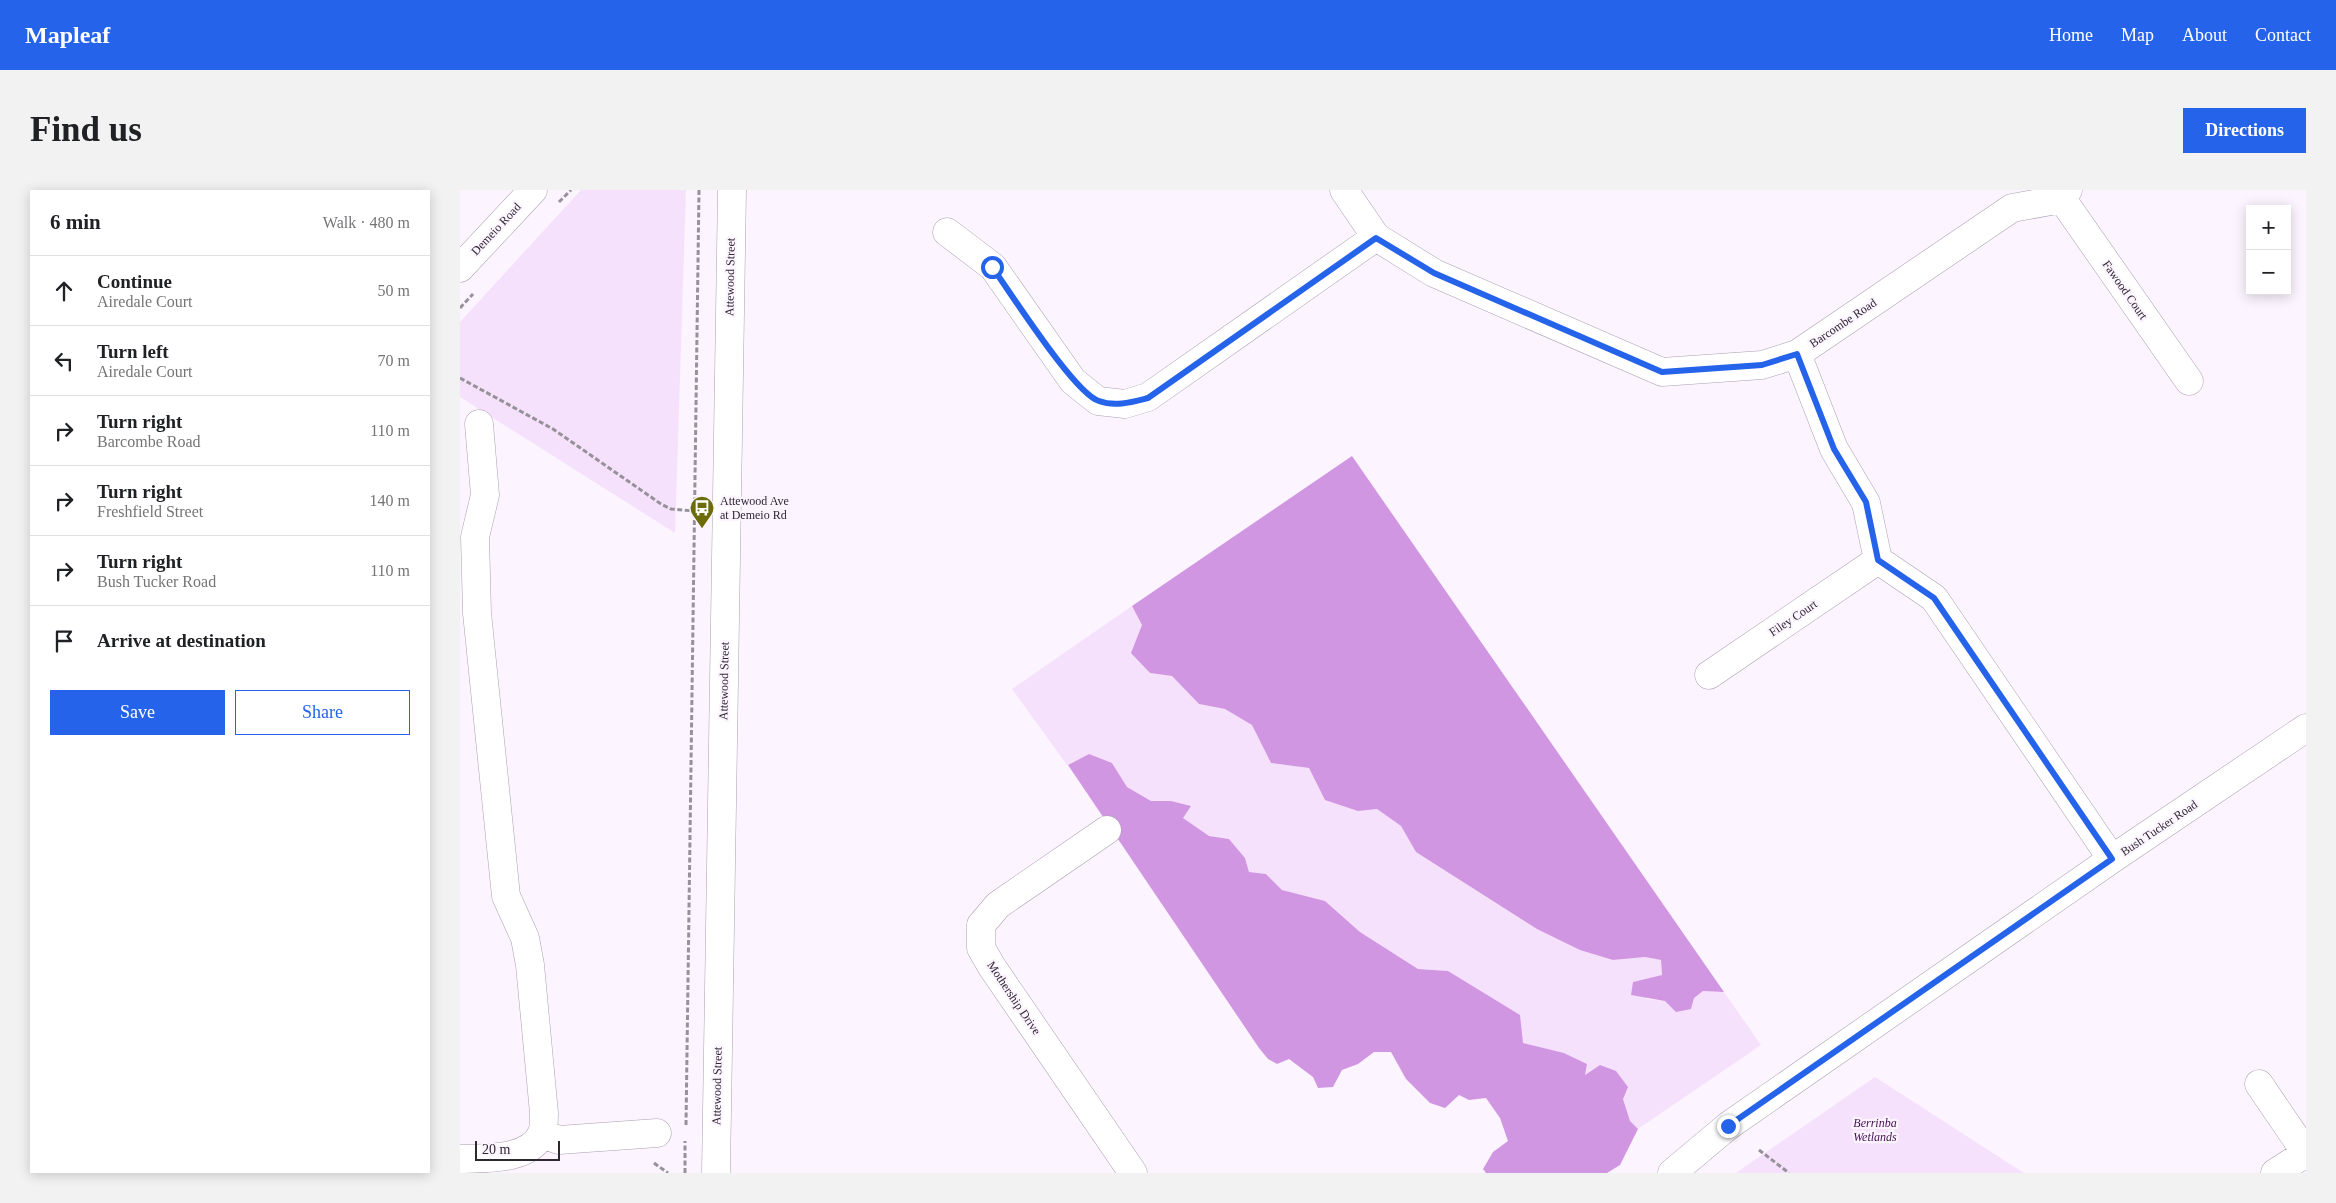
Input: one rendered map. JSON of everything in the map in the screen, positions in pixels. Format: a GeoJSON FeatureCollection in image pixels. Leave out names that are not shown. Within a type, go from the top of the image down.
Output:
{"type":"FeatureCollection","features":[{"type":"Feature","properties":{"kind":"street","name":"Demeio Road"},"geometry":{"type":"LineString","coordinates":[[460,268],[532,190]]}},
{"type":"Feature","properties":{"kind":"street","name":"Attewood Street"},"geometry":{"type":"LineString","coordinates":[[716,1173],[732,190]]}},
{"type":"Feature","properties":{"kind":"street","name":"Barcombe Road"},"geometry":{"type":"LineString","coordinates":[[1344,190],[1376,238],[1434,273],[1662,372],[1762,365],[1797,354],[2012,208],[2065,195]]}},
{"type":"Feature","properties":{"kind":"street","name":"Fawood Court"},"geometry":{"type":"LineString","coordinates":[[2065,195],[2189,382]]}},
{"type":"Feature","properties":{"kind":"street"},"geometry":{"type":"LineString","coordinates":[[948,232],[992,267],[1074,381],[1098,401],[1125,404],[1148,398],[1376,238]]}},
{"type":"Feature","properties":{"kind":"street"},"geometry":{"type":"LineString","coordinates":[[1797,354],[1834,449],[1866,502],[1878,560],[1934,598],[2112,859]]}},
{"type":"Feature","properties":{"kind":"street"},"geometry":{"type":"LineString","coordinates":[[460,1159],[507,1158],[528,1149],[542,1134],[544,1114],[530,964],[525,938],[506,896],[468,613],[475,537],[486,495],[478,424]]}},
{"type":"Feature","properties":{"kind":"street","name":"Filey Court"},"geometry":{"type":"LineString","coordinates":[[1709,675],[1878,560]]}},
{"type":"Feature","properties":{"kind":"street","name":"Bush Tucker Road"},"geometry":{"type":"LineString","coordinates":[[1672,1173],[1728,1126],[2112,859],[2306,728]]}},
{"type":"Feature","properties":{"kind":"street","name":"Mothership Drive"},"geometry":{"type":"LineString","coordinates":[[1107,830],[998,905],[981,925],[981,948],[992,967],[1134,1173]]}},
{"type":"Feature","properties":{"kind":"street"},"geometry":{"type":"LineString","coordinates":[[2259,1084],[2306,1153],[2275,1173]]}},
{"type":"Feature","properties":{"kind":"street"},"geometry":{"type":"LineString","coordinates":[[542,1134],[559,1140],[657,1133]]}},
{"type":"Feature","properties":{"kind":"path"},"geometry":{"type":"LineString","coordinates":[[685,1173],[698,190]]}},
{"type":"Feature","properties":{"kind":"path"},"geometry":{"type":"LineString","coordinates":[[460,378],[553,429],[661,504],[671,509],[694,511]]}},
{"type":"Feature","properties":{"kind":"path"},"geometry":{"type":"LineString","coordinates":[[1760,1150],[1790,1173]]}},
{"type":"Feature","properties":{"kind":"green space"},"geometry":{"type":"Polygon","coordinates":[[[581,190],[686,190],[675,533],[460,397],[460,322],[581,190]]]}},
{"type":"Feature","properties":{"kind":"green space"},"geometry":{"type":"Polygon","coordinates":[[[1132,606],[1142,625],[1150,673],[1172,676],[1199,704],[1225,709],[1253,725],[1271,763],[1309,768],[1358,811],[1377,809],[1401,826],[1416,852],[1613,960],[1645,957],[1661,960],[1662,975],[1633,982],[1647,999],[1676,1001],[1690,998],[1703,991],[1724,992],[1761,1045],[1638,1129],[1630,1121],[1623,1099],[1584,1075],[1587,1064],[1564,1053],[1522,1043],[1448,971],[1418,969],[1360,932],[1325,901],[1282,890],[1266,874],[1249,872],[1245,858],[1229,839],[1209,836],[1182,818],[1190,806],[1171,801],[1151,801],[1127,787],[1112,763],[1089,754],[1067,765],[1012,689],[1132,606]]]}},
{"type":"Feature","properties":{"kind":"green space","name":"Berrinba Wetlands"},"geometry":{"type":"Polygon","coordinates":[[[1875,1077],[2024,1173],[1736,1173],[1875,1077]]]}},
{"type":"Feature","properties":{"kind":"shaded area"},"geometry":{"type":"Polygon","coordinates":[[[1352,456],[1724,992],[1703,991],[1694,998],[1691,1009],[1676,1012],[1665,1001],[1631,995],[1633,982],[1662,975],[1661,960],[1645,957],[1613,960],[1580,950],[1537,929],[1416,852],[1401,826],[1377,809],[1358,811],[1325,800],[1309,768],[1271,763],[1252,725],[1225,709],[1199,704],[1172,676],[1150,673],[1131,653],[1142,625],[1132,606],[1352,456]]]}},
{"type":"Feature","properties":{"kind":"shaded area"},"geometry":{"type":"Polygon","coordinates":[[[1089,754],[1112,763],[1127,787],[1151,801],[1171,801],[1191,806],[1183,818],[1209,836],[1229,839],[1245,858],[1249,872],[1266,874],[1282,890],[1325,901],[1360,932],[1418,969],[1448,971],[1520,1015],[1523,1043],[1564,1053],[1587,1064],[1585,1075],[1600,1065],[1616,1071],[1628,1087],[1623,1099],[1630,1121],[1638,1129],[1620,1165],[1607,1173],[1486,1173],[1483,1169],[1493,1152],[1508,1141],[1500,1118],[1486,1098],[1469,1100],[1459,1095],[1445,1108],[1430,1103],[1406,1079],[1391,1052],[1374,1052],[1358,1064],[1342,1070],[1333,1087],[1318,1088],[1313,1077],[1289,1059],[1277,1064],[1268,1059],[1068,765],[1089,754]]]}},
{"type":"Feature","properties":{"kind":"place","name":"Attewood Ave at Demeio Rd"},"geometry":{"type":"Point","coordinates":[702,529]}},
{"type":"Feature","properties":{"kind":"route"},"geometry":{"type":"LineString","coordinates":[[992,267],[1074,381],[1098,401],[1125,404],[1148,398],[1376,238],[1434,273],[1662,372],[1762,365],[1797,354],[1834,449],[1866,502],[1878,560],[1934,598],[2112,859],[1728,1126]]}}]}
